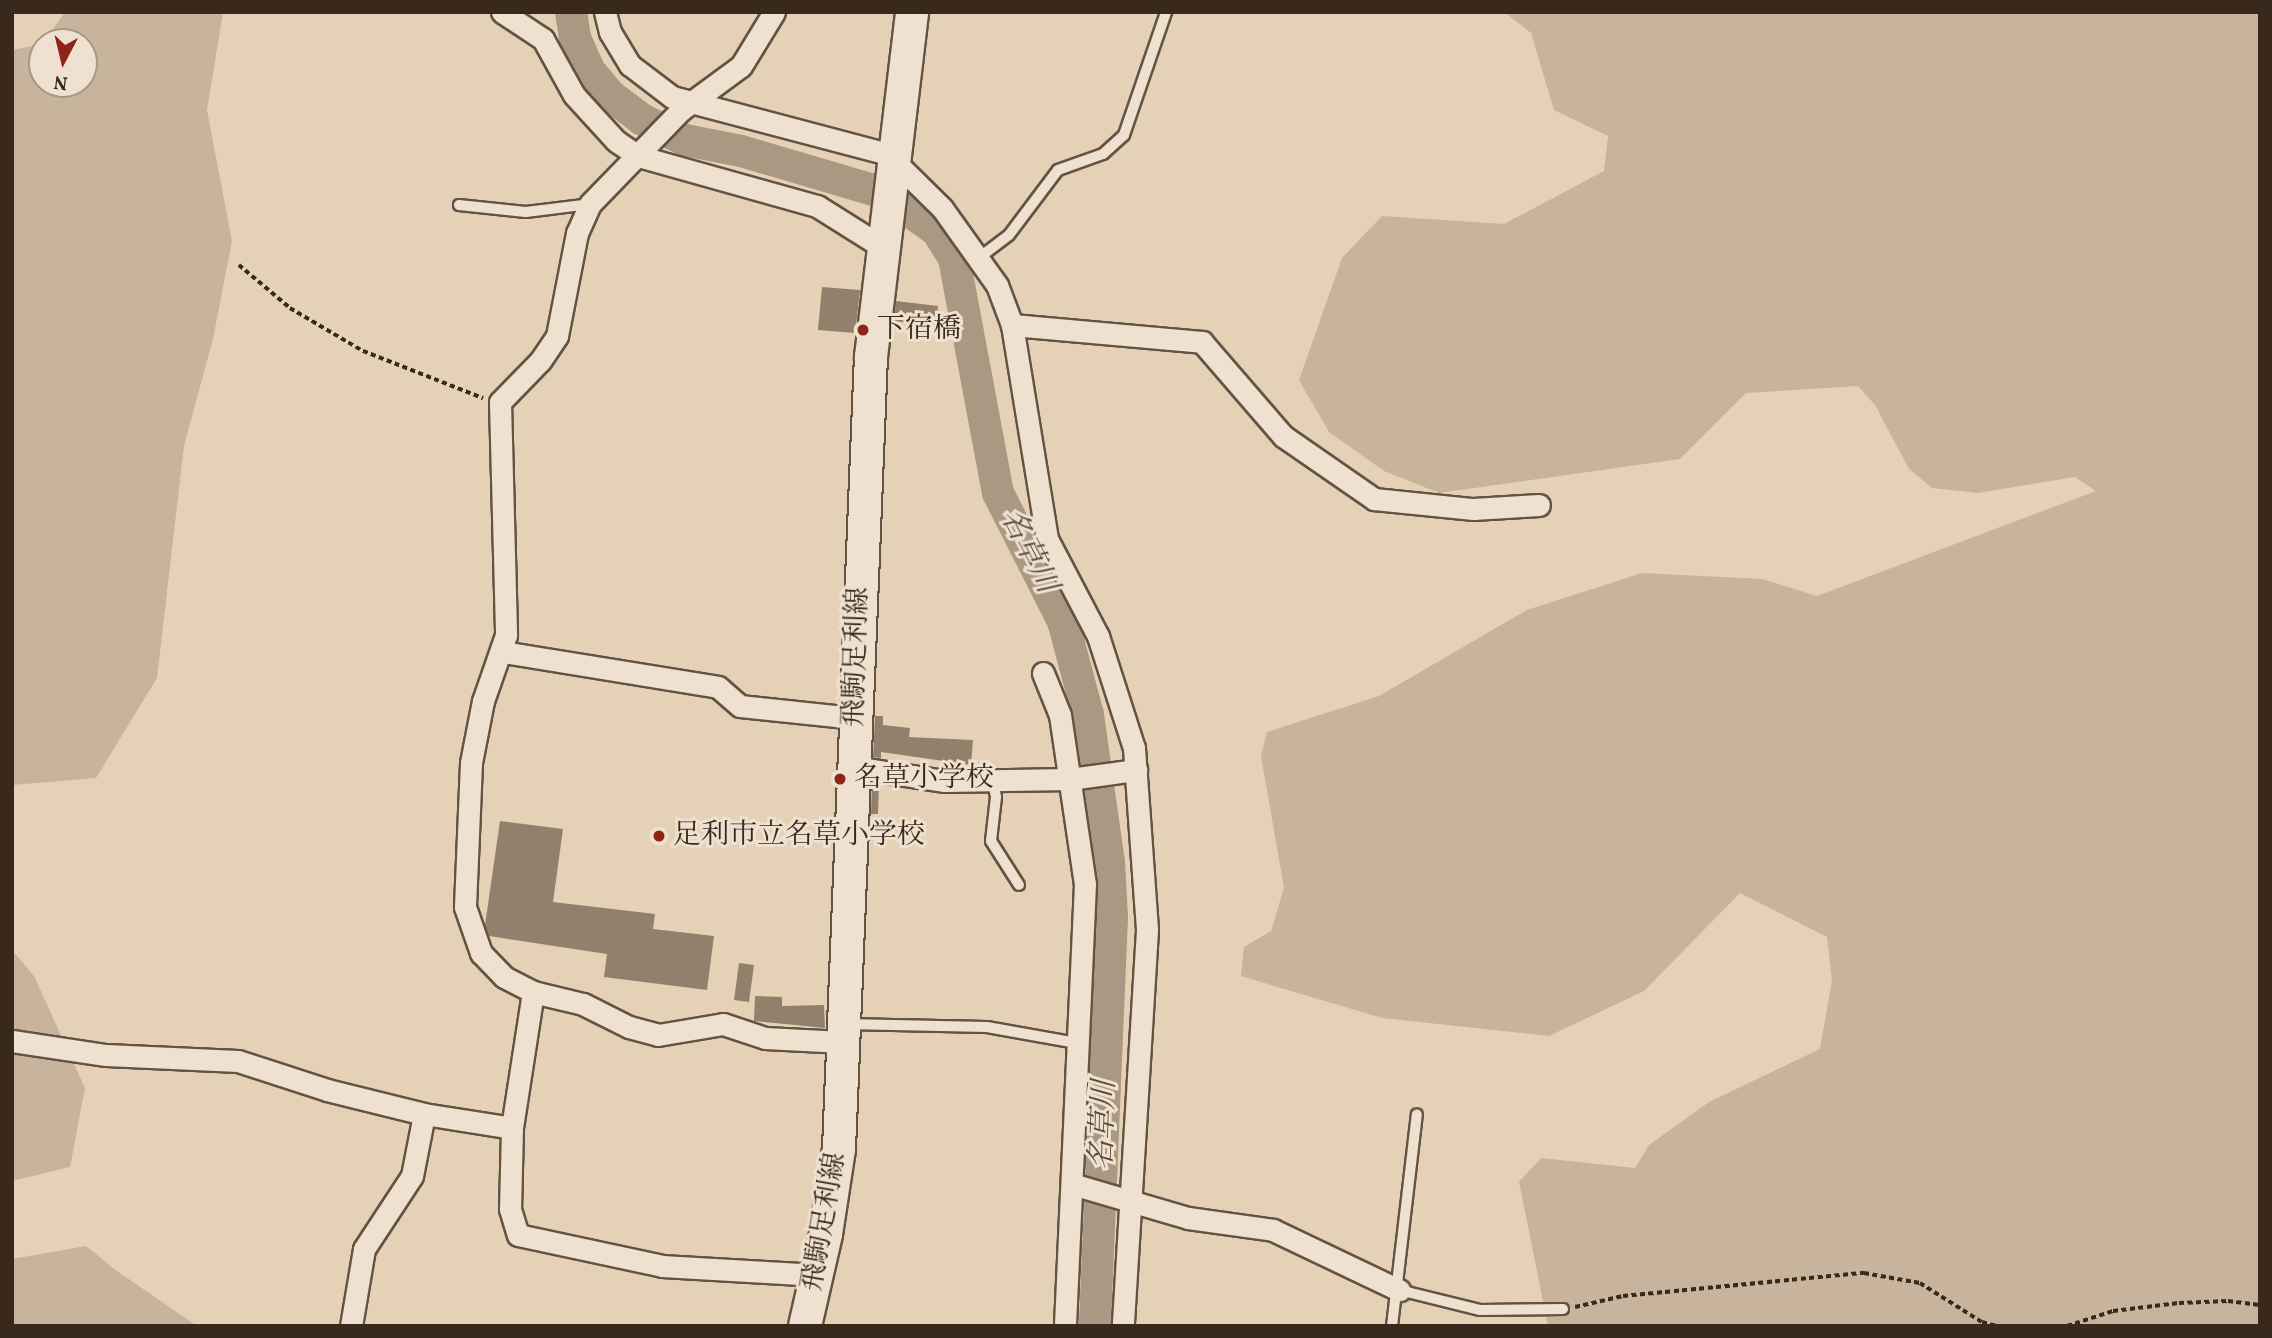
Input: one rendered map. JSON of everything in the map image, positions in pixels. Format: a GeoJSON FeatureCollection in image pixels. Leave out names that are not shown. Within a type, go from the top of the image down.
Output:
{"type":"FeatureCollection","features":[{"type":"Feature","properties":{"kind":"main road"},"geometry":{"type":"LineString","coordinates":[[885,243],[912,12]]}},
{"type":"Feature","properties":{"kind":"main road","name":"飛駒足利線"},"geometry":{"type":"LineString","coordinates":[[805,1326],[818,1275],[836,1173],[871,357],[885,243]]}},
{"type":"Feature","properties":{"kind":"street"},"geometry":{"type":"LineString","coordinates":[[502,12],[543,39],[574,95],[616,141],[817,206],[885,243]]}},
{"type":"Feature","properties":{"kind":"street"},"geometry":{"type":"LineString","coordinates":[[605,12],[610,32],[630,65],[686,106],[873,150],[942,208],[980,257],[1012,325],[1047,539],[1098,636],[1128,720],[1147,930],[1127,1199],[1123,1326]]}},
{"type":"Feature","properties":{"kind":"street"},"geometry":{"type":"LineString","coordinates":[[774,12],[741,65],[686,106],[590,204],[577,233],[556,336],[540,361],[500,402],[507,527],[503,652],[483,701],[470,773],[465,907],[470,931],[490,965],[533,992],[583,1004],[629,1027],[658,1035],[723,1024],[765,1038],[844,1033]]}},
{"type":"Feature","properties":{"kind":"street"},"geometry":{"type":"LineString","coordinates":[[1012,325],[1202,342],[1283,436],[1374,499],[1473,509],[1539,505]]}},
{"type":"Feature","properties":{"kind":"street"},"geometry":{"type":"LineString","coordinates":[[503,652],[719,687],[740,706],[855,718]]}},
{"type":"Feature","properties":{"kind":"street"},"geometry":{"type":"LineString","coordinates":[[1043,674],[1060,715],[1075,778],[1085,884],[1077,1043],[1078,1184],[1065,1326]]}},
{"type":"Feature","properties":{"kind":"street"},"geometry":{"type":"LineString","coordinates":[[853,767],[945,781],[1075,778],[1131,772]]}},
{"type":"Feature","properties":{"kind":"street"},"geometry":{"type":"LineString","coordinates":[[533,992],[512,1128],[510,1209],[518,1235],[662,1266],[818,1275]]}},
{"type":"Feature","properties":{"kind":"street"},"geometry":{"type":"LineString","coordinates":[[12,1041],[106,1055],[168,1055],[249,1063],[327,1090],[424,1114],[512,1128]]}},
{"type":"Feature","properties":{"kind":"street"},"geometry":{"type":"LineString","coordinates":[[351,1326],[364,1250],[412,1176],[424,1114]]}},
{"type":"Feature","properties":{"kind":"street"},"geometry":{"type":"LineString","coordinates":[[1078,1184],[1188,1218],[1273,1230],[1399,1290]]}},
{"type":"Feature","properties":{"kind":"lane"},"geometry":{"type":"LineString","coordinates":[[980,257],[1009,235],[1058,170],[1103,154],[1120,141],[1166,12]]}},
{"type":"Feature","properties":{"kind":"lane"},"geometry":{"type":"LineString","coordinates":[[459,205],[526,212],[590,204]]}},
{"type":"Feature","properties":{"kind":"lane"},"geometry":{"type":"LineString","coordinates":[[992,779],[996,797],[991,841],[1019,885]]}},
{"type":"Feature","properties":{"kind":"lane"},"geometry":{"type":"LineString","coordinates":[[844,1033],[987,1027],[1077,1043]]}},
{"type":"Feature","properties":{"kind":"lane"},"geometry":{"type":"LineString","coordinates":[[1392,1326],[1399,1290],[1417,1114]]}},
{"type":"Feature","properties":{"kind":"lane"},"geometry":{"type":"LineString","coordinates":[[1399,1290],[1480,1310],[1563,1310]]}},
{"type":"Feature","properties":{"kind":"path"},"geometry":{"type":"LineString","coordinates":[[239,265],[290,308],[363,351],[461,392],[500,402]]}},
{"type":"Feature","properties":{"kind":"path"},"geometry":{"type":"LineString","coordinates":[[1563,1310],[1623,1296],[1864,1273],[1920,1283],[1982,1322],[1997,1326]]}},
{"type":"Feature","properties":{"kind":"path"},"geometry":{"type":"LineString","coordinates":[[2067,1326],[2113,1311],[2179,1303],[2260,1305]]}},
{"type":"Feature","properties":{"kind":"shaded area"},"geometry":{"type":"Polygon","coordinates":[[[65,12],[223,12],[207,110],[232,241],[213,339],[184,446],[157,678],[96,778],[12,785],[12,50],[28,47],[28,98],[98,98],[98,28],[54,28],[65,12]]]}},
{"type":"Feature","properties":{"kind":"shaded area"},"geometry":{"type":"Polygon","coordinates":[[[1504,12],[2260,12],[2260,1326],[1548,1326],[1519,1182],[1541,1158],[1635,1168],[1649,1145],[1709,1102],[1820,1049],[1832,980],[1827,937],[1740,893],[1644,991],[1549,1036],[1382,1018],[1241,976],[1244,947],[1271,931],[1284,888],[1261,756],[1267,732],[1379,696],[1527,610],[1642,573],[1762,579],[1817,596],[2096,491],[2075,477],[1978,493],[1932,488],[1909,469],[1875,405],[1858,386],[1746,393],[1680,459],[1439,493],[1384,471],[1329,432],[1299,380],[1342,258],[1382,216],[1504,224],[1604,171],[1608,136],[1554,110],[1531,33],[1504,12]]]}},
{"type":"Feature","properties":{"kind":"shaded area"},"geometry":{"type":"Polygon","coordinates":[[[12,950],[34,976],[85,1088],[70,1167],[12,1181],[12,950]]]}},
{"type":"Feature","properties":{"kind":"shaded area"},"geometry":{"type":"Polygon","coordinates":[[[86,1246],[117,1271],[197,1326],[12,1326],[12,1259],[86,1246]]]}},
{"type":"Feature","properties":{"kind":"building"},"geometry":{"type":"Polygon","coordinates":[[[822,287],[860,290],[855,333],[818,330],[822,287]]]}},
{"type":"Feature","properties":{"kind":"building"},"geometry":{"type":"Polygon","coordinates":[[[896,301],[938,306],[936,326],[894,321],[896,301]]]}},
{"type":"Feature","properties":{"kind":"building"},"geometry":{"type":"Polygon","coordinates":[[[875,716],[883,716],[883,725],[910,728],[909,737],[973,740],[971,765],[881,752],[881,758],[873,757],[875,716]]]}},
{"type":"Feature","properties":{"kind":"building"},"geometry":{"type":"Polygon","coordinates":[[[872,783],[879,784],[878,814],[871,814],[872,783]]]}},
{"type":"Feature","properties":{"kind":"building"},"geometry":{"type":"Polygon","coordinates":[[[500,821],[563,829],[553,902],[655,914],[653,929],[714,936],[707,990],[604,977],[607,954],[489,936],[485,925],[500,821]]]}},
{"type":"Feature","properties":{"kind":"building"},"geometry":{"type":"Polygon","coordinates":[[[739,963],[754,965],[749,1002],[734,1000],[739,963]]]}},
{"type":"Feature","properties":{"kind":"building"},"geometry":{"type":"Polygon","coordinates":[[[755,996],[782,997],[782,1006],[824,1005],[825,1028],[754,1021],[755,996]]]}},
{"type":"Feature","properties":{"kind":"waterway","name":"名草川"},"geometry":{"type":"LineString","coordinates":[[571,12],[575,38],[589,70],[611,96],[641,119],[685,140],[741,151],[884,193],[937,231],[954,258],[998,493],[1063,621],[1088,715],[1109,863],[1112,917],[1095,1326]]}},
{"type":"Feature","properties":{"kind":"waterway"},"geometry":{"type":"LineString","coordinates":[[1480,1326],[1507,1326]]}},
{"type":"Feature","properties":{"kind":"place","name":"下宿橋"},"geometry":{"type":"Point","coordinates":[863,330]}},
{"type":"Feature","properties":{"kind":"place","name":"名草小学校"},"geometry":{"type":"Point","coordinates":[840,779]}},
{"type":"Feature","properties":{"kind":"place","name":"足利市立名草小学校"},"geometry":{"type":"Point","coordinates":[659,836]}}]}
